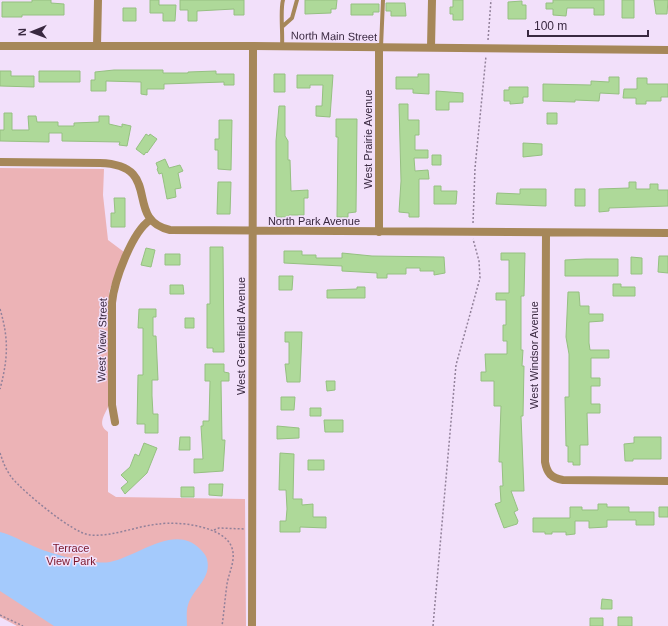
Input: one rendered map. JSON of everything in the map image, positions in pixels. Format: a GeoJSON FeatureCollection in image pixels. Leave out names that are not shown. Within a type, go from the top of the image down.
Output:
{"type":"FeatureCollection","features":[{"type":"Feature","properties":{"kind":"street"},"geometry":{"type":"LineString","coordinates":[[97,46],[98,0]]}},
{"type":"Feature","properties":{"kind":"street"},"geometry":{"type":"LineString","coordinates":[[431,47],[432,0]]}},
{"type":"Feature","properties":{"kind":"street","name":"North Main Street"},"geometry":{"type":"LineString","coordinates":[[0,46],[282,46],[668,50]]}},
{"type":"Feature","properties":{"kind":"street","name":"West Greenfield Avenue"},"geometry":{"type":"LineString","coordinates":[[252,626],[253,46]]}},
{"type":"Feature","properties":{"kind":"street","name":"West Prairie Avenue"},"geometry":{"type":"LineString","coordinates":[[379,232],[380,47]]}},
{"type":"Feature","properties":{"kind":"street"},"geometry":{"type":"LineString","coordinates":[[0,162],[104,163],[126,168],[137,178],[145,211],[150,220]]}},
{"type":"Feature","properties":{"kind":"street","name":"North Park Avenue"},"geometry":{"type":"LineString","coordinates":[[150,220],[156,225],[170,230],[252,232],[668,233]]}},
{"type":"Feature","properties":{"kind":"street","name":"West View Street"},"geometry":{"type":"LineString","coordinates":[[115,422],[112,398],[112,303],[114,288],[139,230],[150,220]]}},
{"type":"Feature","properties":{"kind":"street","name":"West Windsor Avenue"},"geometry":{"type":"LineString","coordinates":[[546,233],[545,462],[550,475],[563,480],[668,481]]}},
{"type":"Feature","properties":{"kind":"lane"},"geometry":{"type":"LineString","coordinates":[[282,46],[283,26],[281,6],[283,0]]}},
{"type":"Feature","properties":{"kind":"lane"},"geometry":{"type":"LineString","coordinates":[[283,26],[292,18],[297,0]]}},
{"type":"Feature","properties":{"kind":"lane"},"geometry":{"type":"LineString","coordinates":[[380,47],[382,0]]}},
{"type":"Feature","properties":{"kind":"path"},"geometry":{"type":"LineString","coordinates":[[488,42],[491,0]]}},
{"type":"Feature","properties":{"kind":"path"},"geometry":{"type":"LineString","coordinates":[[473,227],[475,168],[486,55]]}},
{"type":"Feature","properties":{"kind":"path"},"geometry":{"type":"LineString","coordinates":[[433,626],[456,365],[480,278],[479,261],[473,239]]}},
{"type":"Feature","properties":{"kind":"path"},"geometry":{"type":"LineString","coordinates":[[0,309],[5,328],[7,352],[6,366],[0,389]]}},
{"type":"Feature","properties":{"kind":"path"},"geometry":{"type":"LineString","coordinates":[[0,453],[9,472],[23,489],[80,533],[95,535],[110,534],[160,523],[198,526],[214,530],[227,538],[232,547],[234,556],[227,583],[222,626]]}},
{"type":"Feature","properties":{"kind":"path"},"geometry":{"type":"LineString","coordinates":[[214,530],[219,528],[252,530]]}},
{"type":"Feature","properties":{"kind":"path"},"geometry":{"type":"LineString","coordinates":[[0,615],[22,626]]}},
{"type":"Feature","properties":{"kind":"green space","name":"Terrace View Park"},"geometry":{"type":"Polygon","coordinates":[[[0,168],[104,169],[103,195],[108,240],[124,252],[109,292],[108,407],[102,420],[103,426],[108,432],[108,492],[116,497],[245,499],[246,626],[17,626],[0,617],[0,168]]]}},
{"type":"Feature","properties":{"kind":"water"},"geometry":{"type":"Polygon","coordinates":[[[0,532],[50,552],[71,558],[102,563],[121,559],[168,540],[179,539],[190,542],[203,552],[207,559],[207,572],[205,578],[190,599],[187,612],[187,626],[54,626],[0,591],[0,532]]]}},
{"type":"Feature","properties":{"kind":"building"},"geometry":{"type":"Polygon","coordinates":[[[32,0],[51,0],[51,3],[64,4],[64,15],[22,15],[22,17],[2,17],[2,2],[32,2],[32,0]]]}},
{"type":"Feature","properties":{"kind":"building"},"geometry":{"type":"Polygon","coordinates":[[[150,0],[159,0],[159,5],[176,5],[175,21],[163,21],[163,13],[150,13],[150,0]]]}},
{"type":"Feature","properties":{"kind":"building"},"geometry":{"type":"Polygon","coordinates":[[[180,0],[244,0],[244,15],[234,15],[234,9],[197,11],[197,21],[188,21],[188,10],[180,10],[180,0]]]}},
{"type":"Feature","properties":{"kind":"building"},"geometry":{"type":"Polygon","coordinates":[[[305,0],[337,0],[336,9],[331,9],[331,13],[305,14],[305,0]]]}},
{"type":"Feature","properties":{"kind":"building"},"geometry":{"type":"Polygon","coordinates":[[[453,0],[463,0],[463,20],[453,20],[453,14],[450,14],[450,7],[453,7],[453,0]]]}},
{"type":"Feature","properties":{"kind":"building"},"geometry":{"type":"Polygon","coordinates":[[[553,0],[604,0],[604,15],[594,15],[594,8],[567,8],[566,16],[553,15],[553,9],[546,9],[546,3],[553,3],[553,0]]]}},
{"type":"Feature","properties":{"kind":"building"},"geometry":{"type":"Polygon","coordinates":[[[622,0],[634,0],[634,18],[622,18],[622,0]]]}},
{"type":"Feature","properties":{"kind":"building"},"geometry":{"type":"Polygon","coordinates":[[[654,0],[668,0],[667,14],[656,14],[654,0]]]}},
{"type":"Feature","properties":{"kind":"building"},"geometry":{"type":"Polygon","coordinates":[[[522,1],[522,5],[526,5],[526,19],[508,19],[508,2],[522,1]]]}},
{"type":"Feature","properties":{"kind":"building"},"geometry":{"type":"Polygon","coordinates":[[[386,3],[405,3],[406,16],[391,16],[391,11],[386,11],[386,3]]]}},
{"type":"Feature","properties":{"kind":"building"},"geometry":{"type":"Polygon","coordinates":[[[351,4],[379,4],[379,12],[373,12],[373,15],[351,15],[351,4]]]}},
{"type":"Feature","properties":{"kind":"building"},"geometry":{"type":"Polygon","coordinates":[[[123,8],[136,8],[136,21],[123,21],[123,8]]]}},
{"type":"Feature","properties":{"kind":"building"},"geometry":{"type":"Polygon","coordinates":[[[114,70],[163,70],[163,73],[216,71],[216,74],[234,74],[234,85],[224,85],[224,82],[164,84],[164,89],[147,89],[147,95],[141,94],[141,82],[106,81],[106,91],[91,91],[91,80],[95,80],[95,72],[114,70]]]}},
{"type":"Feature","properties":{"kind":"building"},"geometry":{"type":"Polygon","coordinates":[[[0,71],[11,71],[11,76],[34,76],[34,87],[0,86],[0,71]]]}},
{"type":"Feature","properties":{"kind":"building"},"geometry":{"type":"Polygon","coordinates":[[[39,71],[80,71],[80,82],[39,82],[39,71]]]}},
{"type":"Feature","properties":{"kind":"building"},"geometry":{"type":"Polygon","coordinates":[[[274,74],[285,74],[285,92],[274,92],[274,74]]]}},
{"type":"Feature","properties":{"kind":"building"},"geometry":{"type":"Polygon","coordinates":[[[418,74],[429,74],[429,94],[413,93],[413,89],[396,89],[396,77],[418,77],[418,74]]]}},
{"type":"Feature","properties":{"kind":"building"},"geometry":{"type":"Polygon","coordinates":[[[297,75],[333,75],[330,117],[316,116],[316,106],[322,106],[323,85],[310,85],[310,88],[297,88],[297,75]]]}},
{"type":"Feature","properties":{"kind":"building"},"geometry":{"type":"Polygon","coordinates":[[[609,77],[619,77],[619,94],[600,93],[599,101],[543,101],[543,84],[591,85],[591,81],[609,82],[609,77]]]}},
{"type":"Feature","properties":{"kind":"building"},"geometry":{"type":"Polygon","coordinates":[[[637,78],[647,78],[647,84],[668,84],[668,97],[661,97],[661,101],[646,101],[646,104],[636,104],[636,98],[623,98],[624,89],[637,89],[637,78]]]}},
{"type":"Feature","properties":{"kind":"building"},"geometry":{"type":"Polygon","coordinates":[[[509,87],[528,87],[528,97],[523,97],[523,103],[510,104],[510,101],[504,101],[504,90],[509,90],[509,87]]]}},
{"type":"Feature","properties":{"kind":"building"},"geometry":{"type":"Polygon","coordinates":[[[436,91],[463,93],[463,102],[449,102],[449,110],[436,110],[436,91]]]}},
{"type":"Feature","properties":{"kind":"building"},"geometry":{"type":"Polygon","coordinates":[[[399,104],[408,104],[408,120],[419,120],[419,135],[415,135],[415,150],[428,150],[428,158],[414,158],[415,171],[428,170],[429,179],[419,179],[419,217],[409,217],[409,213],[399,212],[401,181],[399,104]]]}},
{"type":"Feature","properties":{"kind":"building"},"geometry":{"type":"Polygon","coordinates":[[[279,106],[285,106],[285,136],[288,141],[291,191],[308,190],[308,198],[304,198],[304,215],[276,217],[276,141],[279,106]]]}},
{"type":"Feature","properties":{"kind":"building"},"geometry":{"type":"Polygon","coordinates":[[[4,113],[12,113],[12,130],[29,130],[28,116],[36,116],[37,122],[58,122],[58,126],[74,126],[74,123],[99,122],[99,116],[109,116],[109,124],[122,127],[122,124],[131,126],[127,146],[119,145],[120,142],[62,141],[62,133],[49,133],[49,142],[0,141],[0,130],[4,130],[4,113]]]}},
{"type":"Feature","properties":{"kind":"building"},"geometry":{"type":"Polygon","coordinates":[[[547,113],[557,113],[557,124],[547,124],[547,113]]]}},
{"type":"Feature","properties":{"kind":"building"},"geometry":{"type":"Polygon","coordinates":[[[336,119],[357,119],[356,212],[348,213],[348,217],[337,217],[338,137],[336,137],[336,119]]]}},
{"type":"Feature","properties":{"kind":"building"},"geometry":{"type":"Polygon","coordinates":[[[219,120],[232,120],[231,170],[218,169],[218,150],[215,150],[215,139],[219,139],[219,120]]]}},
{"type":"Feature","properties":{"kind":"building"},"geometry":{"type":"Polygon","coordinates":[[[146,134],[149,136],[150,134],[157,139],[144,155],[136,149],[146,134]]]}},
{"type":"Feature","properties":{"kind":"building"},"geometry":{"type":"Polygon","coordinates":[[[523,143],[542,144],[542,155],[523,157],[523,143]]]}},
{"type":"Feature","properties":{"kind":"building"},"geometry":{"type":"Polygon","coordinates":[[[432,155],[441,155],[441,165],[432,165],[432,155]]]}},
{"type":"Feature","properties":{"kind":"building"},"geometry":{"type":"Polygon","coordinates":[[[165,159],[169,168],[180,165],[183,171],[178,173],[181,188],[175,189],[176,197],[167,199],[162,173],[159,174],[156,163],[165,159]]]}},
{"type":"Feature","properties":{"kind":"building"},"geometry":{"type":"Polygon","coordinates":[[[218,182],[231,182],[230,214],[217,214],[218,182]]]}},
{"type":"Feature","properties":{"kind":"building"},"geometry":{"type":"Polygon","coordinates":[[[629,182],[636,182],[636,189],[650,189],[650,184],[658,184],[658,190],[668,190],[668,206],[609,208],[609,211],[599,212],[599,189],[629,188],[629,182]]]}},
{"type":"Feature","properties":{"kind":"building"},"geometry":{"type":"Polygon","coordinates":[[[434,186],[441,186],[441,191],[457,191],[456,204],[434,204],[434,186]]]}},
{"type":"Feature","properties":{"kind":"building"},"geometry":{"type":"Polygon","coordinates":[[[520,189],[546,189],[546,206],[496,204],[497,193],[520,194],[520,189]]]}},
{"type":"Feature","properties":{"kind":"building"},"geometry":{"type":"Polygon","coordinates":[[[575,189],[585,189],[585,206],[575,206],[575,189]]]}},
{"type":"Feature","properties":{"kind":"building"},"geometry":{"type":"Polygon","coordinates":[[[114,198],[125,198],[125,227],[111,227],[111,213],[115,213],[114,198]]]}},
{"type":"Feature","properties":{"kind":"building"},"geometry":{"type":"Polygon","coordinates":[[[210,247],[223,247],[224,352],[213,352],[213,348],[207,348],[207,304],[210,304],[210,247]]]}},
{"type":"Feature","properties":{"kind":"building"},"geometry":{"type":"Polygon","coordinates":[[[146,248],[155,250],[151,267],[141,265],[146,248]]]}},
{"type":"Feature","properties":{"kind":"building"},"geometry":{"type":"Polygon","coordinates":[[[284,251],[302,251],[302,255],[316,255],[316,258],[342,258],[342,253],[372,256],[444,257],[445,273],[434,275],[434,271],[420,271],[420,268],[406,268],[406,274],[387,274],[387,278],[377,278],[377,273],[342,271],[342,266],[284,263],[284,251]]]}},
{"type":"Feature","properties":{"kind":"building"},"geometry":{"type":"Polygon","coordinates":[[[501,253],[525,253],[524,296],[521,296],[521,350],[523,350],[522,366],[524,366],[523,416],[521,416],[524,491],[511,491],[518,510],[514,512],[518,521],[517,524],[504,528],[495,504],[501,502],[500,486],[503,486],[502,462],[499,462],[501,406],[494,406],[494,381],[481,381],[481,372],[486,372],[485,354],[507,354],[507,341],[503,341],[503,325],[506,325],[506,300],[496,300],[496,293],[509,293],[509,260],[501,260],[501,253]]]}},
{"type":"Feature","properties":{"kind":"building"},"geometry":{"type":"Polygon","coordinates":[[[165,254],[180,254],[180,265],[165,265],[165,254]]]}},
{"type":"Feature","properties":{"kind":"building"},"geometry":{"type":"Polygon","coordinates":[[[659,256],[668,256],[668,273],[658,272],[659,256]]]}},
{"type":"Feature","properties":{"kind":"building"},"geometry":{"type":"Polygon","coordinates":[[[631,257],[642,258],[642,274],[631,274],[631,257]]]}},
{"type":"Feature","properties":{"kind":"building"},"geometry":{"type":"Polygon","coordinates":[[[618,259],[618,276],[565,276],[565,260],[618,259]]]}},
{"type":"Feature","properties":{"kind":"building"},"geometry":{"type":"Polygon","coordinates":[[[279,276],[293,276],[292,290],[279,290],[279,276]]]}},
{"type":"Feature","properties":{"kind":"building"},"geometry":{"type":"Polygon","coordinates":[[[613,284],[621,284],[621,287],[635,287],[635,296],[613,296],[613,284]]]}},
{"type":"Feature","properties":{"kind":"building"},"geometry":{"type":"Polygon","coordinates":[[[170,285],[183,285],[184,294],[170,294],[170,285]]]}},
{"type":"Feature","properties":{"kind":"building"},"geometry":{"type":"Polygon","coordinates":[[[357,287],[365,287],[365,298],[327,298],[327,290],[357,289],[357,287]]]}},
{"type":"Feature","properties":{"kind":"building"},"geometry":{"type":"Polygon","coordinates":[[[568,292],[579,292],[580,306],[589,306],[589,314],[603,314],[603,321],[589,322],[590,350],[609,350],[609,358],[591,358],[591,378],[600,378],[600,386],[591,386],[591,404],[600,404],[600,413],[587,413],[588,445],[580,445],[580,465],[573,465],[573,462],[568,462],[568,446],[566,446],[565,397],[569,397],[569,354],[566,337],[568,292]]]}},
{"type":"Feature","properties":{"kind":"building"},"geometry":{"type":"Polygon","coordinates":[[[139,309],[156,309],[156,317],[153,317],[153,336],[156,336],[158,380],[152,380],[152,396],[153,414],[158,414],[158,433],[145,433],[145,424],[137,424],[138,375],[143,375],[143,328],[138,328],[139,309]]]}},
{"type":"Feature","properties":{"kind":"building"},"geometry":{"type":"Polygon","coordinates":[[[185,318],[194,318],[194,328],[185,328],[185,318]]]}},
{"type":"Feature","properties":{"kind":"building"},"geometry":{"type":"Polygon","coordinates":[[[285,332],[302,332],[300,382],[287,382],[285,364],[289,364],[289,342],[285,342],[285,332]]]}},
{"type":"Feature","properties":{"kind":"building"},"geometry":{"type":"Polygon","coordinates":[[[205,364],[224,364],[224,372],[229,373],[229,381],[221,381],[222,440],[225,440],[223,471],[194,473],[194,459],[203,459],[201,426],[203,426],[203,421],[209,421],[210,381],[205,381],[205,364]]]}},
{"type":"Feature","properties":{"kind":"building"},"geometry":{"type":"Polygon","coordinates":[[[326,381],[335,381],[335,390],[327,391],[326,381]]]}},
{"type":"Feature","properties":{"kind":"building"},"geometry":{"type":"Polygon","coordinates":[[[281,397],[295,397],[294,410],[281,410],[281,397]]]}},
{"type":"Feature","properties":{"kind":"building"},"geometry":{"type":"Polygon","coordinates":[[[310,408],[321,408],[321,416],[310,416],[310,408]]]}},
{"type":"Feature","properties":{"kind":"building"},"geometry":{"type":"Polygon","coordinates":[[[324,420],[343,420],[343,432],[325,432],[324,420]]]}},
{"type":"Feature","properties":{"kind":"building"},"geometry":{"type":"Polygon","coordinates":[[[277,426],[299,428],[299,438],[277,439],[277,426]]]}},
{"type":"Feature","properties":{"kind":"building"},"geometry":{"type":"Polygon","coordinates":[[[180,437],[190,437],[190,450],[179,450],[180,437]]]}},
{"type":"Feature","properties":{"kind":"building"},"geometry":{"type":"Polygon","coordinates":[[[634,437],[661,437],[661,459],[633,459],[633,461],[625,461],[624,444],[634,443],[634,437]]]}},
{"type":"Feature","properties":{"kind":"building"},"geometry":{"type":"Polygon","coordinates":[[[144,443],[157,448],[147,473],[125,494],[121,488],[128,482],[121,475],[130,467],[135,454],[139,456],[144,443]]]}},
{"type":"Feature","properties":{"kind":"building"},"geometry":{"type":"Polygon","coordinates":[[[280,453],[294,454],[293,499],[302,499],[302,505],[313,504],[313,517],[326,517],[326,528],[300,527],[300,532],[280,532],[280,521],[286,521],[287,509],[286,490],[279,490],[280,453]]]}},
{"type":"Feature","properties":{"kind":"building"},"geometry":{"type":"Polygon","coordinates":[[[308,460],[324,460],[324,470],[308,470],[308,460]]]}},
{"type":"Feature","properties":{"kind":"building"},"geometry":{"type":"Polygon","coordinates":[[[209,484],[223,484],[222,496],[209,495],[209,484]]]}},
{"type":"Feature","properties":{"kind":"building"},"geometry":{"type":"Polygon","coordinates":[[[181,487],[194,487],[194,497],[181,497],[181,487]]]}},
{"type":"Feature","properties":{"kind":"building"},"geometry":{"type":"Polygon","coordinates":[[[598,504],[607,504],[607,507],[629,507],[629,512],[654,512],[654,525],[636,525],[636,520],[607,520],[607,527],[589,528],[589,521],[575,521],[575,534],[566,535],[566,532],[552,532],[552,534],[545,534],[545,532],[533,532],[533,518],[570,518],[570,507],[582,507],[582,510],[598,510],[598,504]]]}},
{"type":"Feature","properties":{"kind":"building"},"geometry":{"type":"Polygon","coordinates":[[[659,507],[668,507],[668,517],[659,517],[659,507]]]}},
{"type":"Feature","properties":{"kind":"building"},"geometry":{"type":"Polygon","coordinates":[[[602,599],[612,600],[612,609],[601,609],[602,599]]]}},
{"type":"Feature","properties":{"kind":"building"},"geometry":{"type":"Polygon","coordinates":[[[618,617],[632,617],[632,626],[618,626],[618,617]]]}},
{"type":"Feature","properties":{"kind":"building"},"geometry":{"type":"Polygon","coordinates":[[[590,618],[603,618],[603,626],[590,626],[590,618]]]}}]}
